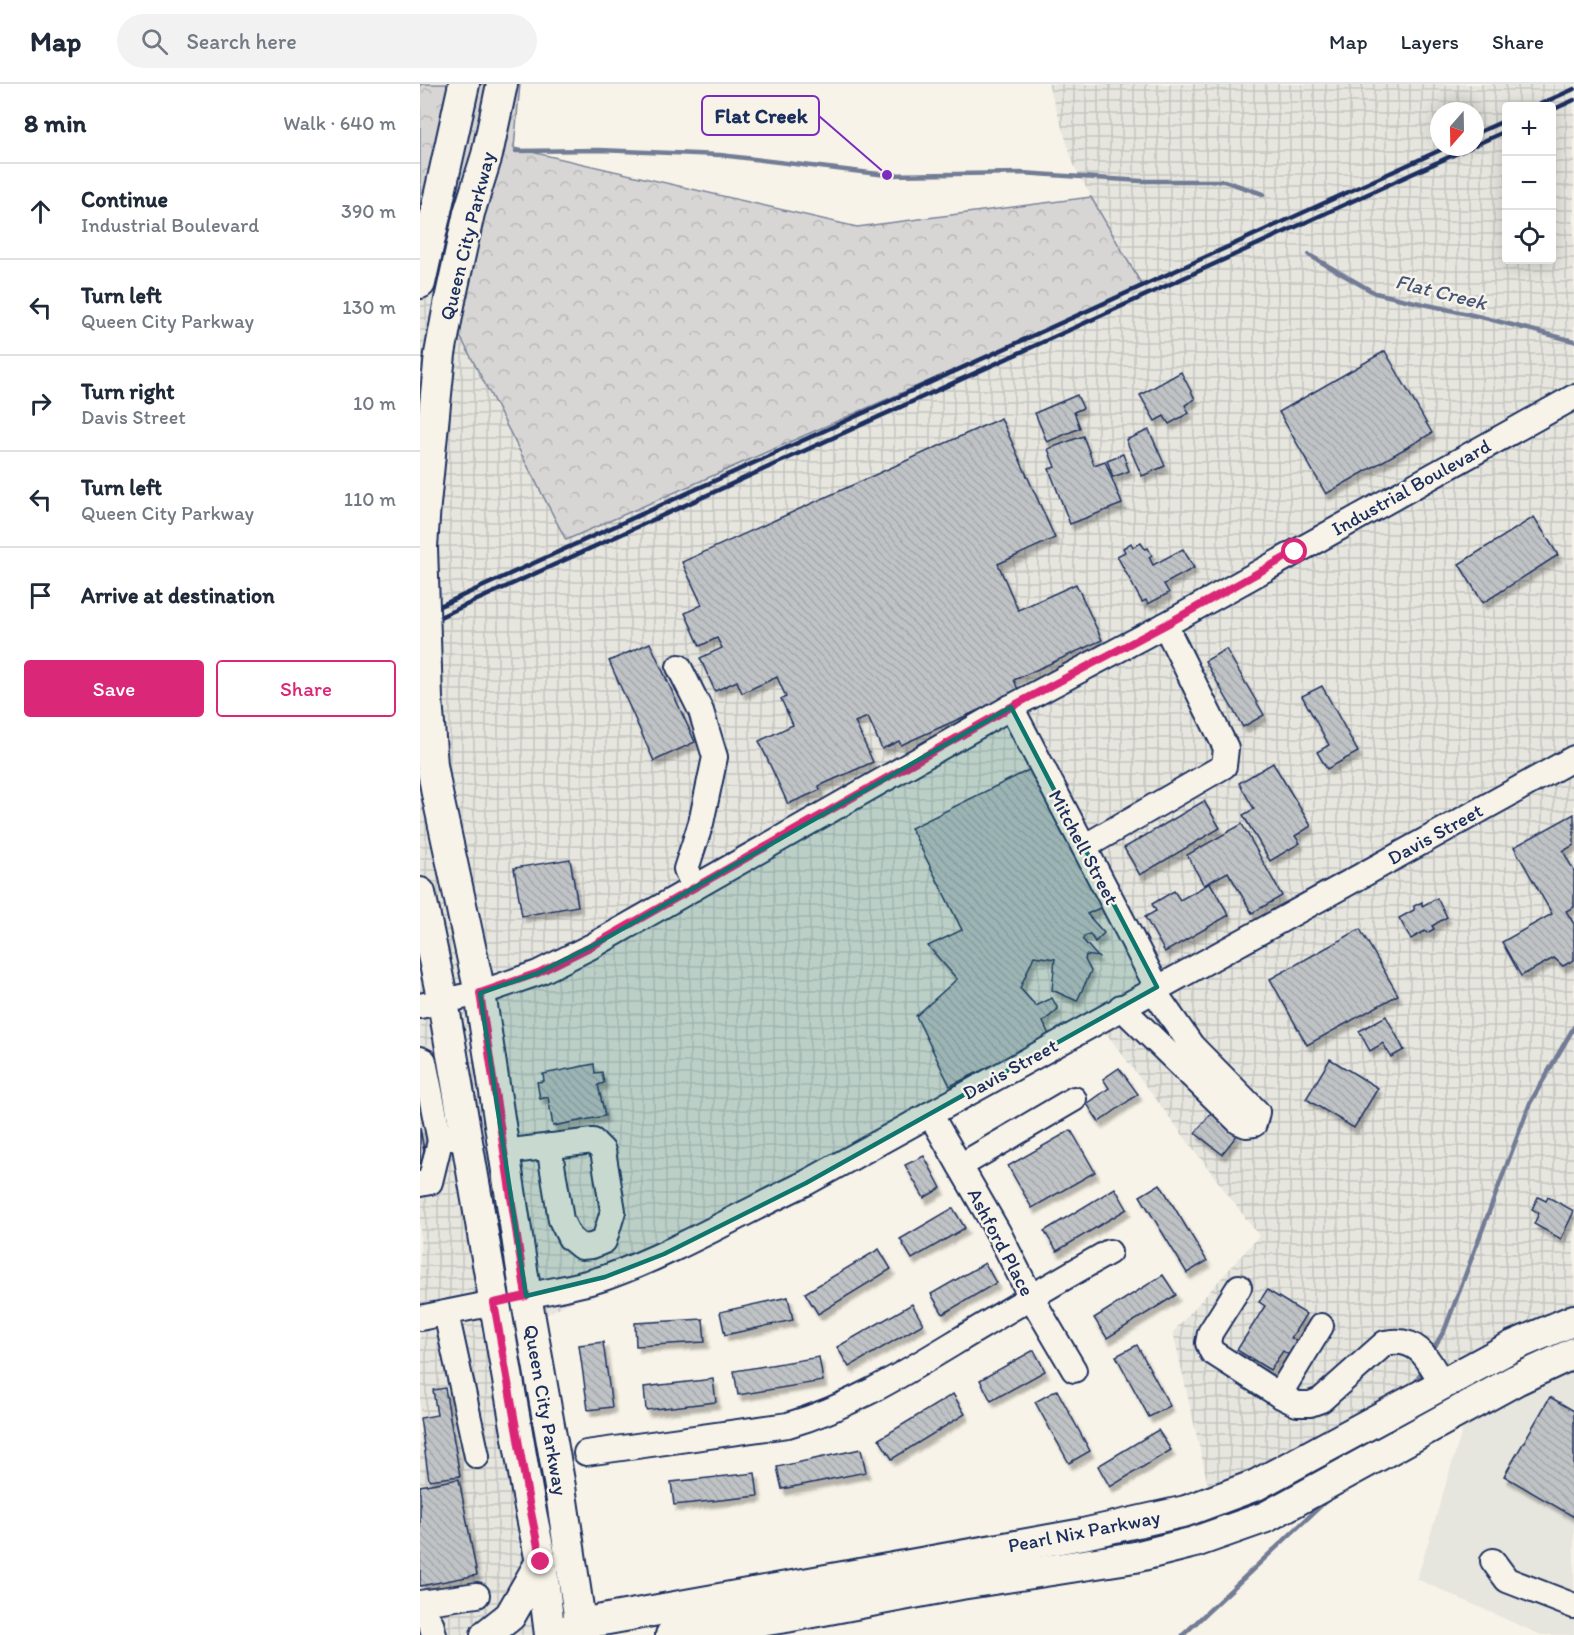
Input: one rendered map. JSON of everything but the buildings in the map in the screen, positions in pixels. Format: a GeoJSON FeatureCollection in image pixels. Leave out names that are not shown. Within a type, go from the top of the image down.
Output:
{"type":"FeatureCollection","features":[{"type":"Feature","properties":{"kind":"main road","name":"Queen City Parkway"},"geometry":{"type":"LineString","coordinates":[[420,283],[464,84]]}},
{"type":"Feature","properties":{"kind":"main road","name":"Queen City Parkway"},"geometry":{"type":"LineString","coordinates":[[502,84],[487,155],[469,213],[440,354],[423,547],[427,698],[432,765],[480,993],[526,1296],[560,1487],[574,1631]]}},
{"type":"Feature","properties":{"kind":"main road","name":"Queen City Parkway"},"geometry":{"type":"LineString","coordinates":[[420,893],[431,1004],[442,1080],[452,1137],[494,1303],[541,1562],[550,1635]]}},
{"type":"Feature","properties":{"kind":"main road","name":"Davis Street"},"geometry":{"type":"LineString","coordinates":[[494,1303],[526,1296]]}},
{"type":"Feature","properties":{"kind":"main road","name":"Pearl Nix Parkway"},"geometry":{"type":"LineString","coordinates":[[574,1631],[1186,1511],[1256,1485],[1513,1346],[1574,1320]]}},
{"type":"Feature","properties":{"kind":"main road","name":"Pearl Nix Parkway"},"geometry":{"type":"LineString","coordinates":[[671,1635],[786,1617],[961,1584],[1135,1557],[1196,1542],[1266,1517],[1516,1380],[1574,1353]]}},
{"type":"Feature","properties":{"kind":"main road"},"geometry":{"type":"LineString","coordinates":[[486,1635],[510,1616],[541,1562]]}},
{"type":"Feature","properties":{"kind":"street","name":"Industrial Boulevard"},"geometry":{"type":"LineString","coordinates":[[431,1004],[480,993],[538,973],[594,945],[1011,707],[1165,625],[1574,397]]}},
{"type":"Feature","properties":{"kind":"street"},"geometry":{"type":"LineString","coordinates":[[1084,847],[1224,766],[1226,748],[1165,625]]}},
{"type":"Feature","properties":{"kind":"street"},"geometry":{"type":"LineString","coordinates":[[679,667],[701,711],[715,757],[701,823],[686,869],[693,888]]}},
{"type":"Feature","properties":{"kind":"street","name":"Mitchell Street"},"geometry":{"type":"LineString","coordinates":[[1011,707],[1155,989],[1192,1046],[1257,1112],[1254,1124],[1246,1125],[1239,1122],[1121,1007]]}},
{"type":"Feature","properties":{"kind":"street","name":"Davis Street"},"geometry":{"type":"LineString","coordinates":[[526,1296],[605,1277],[664,1254],[745,1211],[806,1183],[1574,758]]}},
{"type":"Feature","properties":{"kind":"street"},"geometry":{"type":"LineString","coordinates":[[420,1059],[442,1080]]}},
{"type":"Feature","properties":{"kind":"street"},"geometry":{"type":"LineString","coordinates":[[960,1166],[1074,1099]]}},
{"type":"Feature","properties":{"kind":"street","name":"Ashford Place"},"geometry":{"type":"LineString","coordinates":[[930,1114],[999,1232],[1031,1297],[1074,1370]]}},
{"type":"Feature","properties":{"kind":"street"},"geometry":{"type":"LineString","coordinates":[[420,1184],[430,1182],[452,1137]]}},
{"type":"Feature","properties":{"kind":"street"},"geometry":{"type":"LineString","coordinates":[[504,1152],[549,1146]]}},
{"type":"Feature","properties":{"kind":"street"},"geometry":{"type":"LineString","coordinates":[[586,1453],[788,1425],[833,1410],[897,1377],[1109,1252]]}},
{"type":"Feature","properties":{"kind":"street"},"geometry":{"type":"LineString","coordinates":[[1239,1287],[1210,1333],[1208,1343],[1212,1352],[1297,1404],[1310,1404],[1320,1400],[1385,1343],[1398,1340],[1408,1342],[1421,1351],[1442,1384]]}},
{"type":"Feature","properties":{"kind":"street","name":"Davis Street"},"geometry":{"type":"LineString","coordinates":[[420,1318],[494,1303]]}},
{"type":"Feature","properties":{"kind":"street"},"geometry":{"type":"LineString","coordinates":[[446,1313],[477,1456]]}},
{"type":"Feature","properties":{"kind":"street"},"geometry":{"type":"LineString","coordinates":[[1279,1395],[1321,1326]]}},
{"type":"Feature","properties":{"kind":"street"},"geometry":{"type":"LineString","coordinates":[[1493,1561],[1507,1580],[1574,1606]]}},
{"type":"Feature","properties":{"kind":"street"},"geometry":{"type":"LineString","coordinates":[[420,1603],[477,1595]]}},
{"type":"Feature","properties":{"kind":"street"},"geometry":{"type":"LineString","coordinates":[[420,1609],[431,1623],[434,1635]]}},
{"type":"Feature","properties":{"kind":"highlighted area"},"geometry":{"type":"Polygon","coordinates":[[[1011,707],[1157,987],[806,1183],[664,1254],[605,1277],[526,1296],[480,993],[538,973],[594,945],[1011,707]]]}},
{"type":"Feature","properties":{"kind":"shaded area"},"geometry":{"type":"Polygon","coordinates":[[[1048,84],[1574,84],[1574,1340],[1215,1516],[1173,1332],[1259,1236],[1103,1029],[514,1331],[537,1425],[570,1635],[420,1635],[420,259],[1143,287],[1075,168],[1048,84]]]}},
{"type":"Feature","properties":{"kind":"shaded area"},"geometry":{"type":"Polygon","coordinates":[[[1574,1340],[1574,1635],[1541,1635],[1417,1579],[1475,1388],[1574,1340]]]}},
{"type":"Feature","properties":{"kind":"green space"},"geometry":{"type":"Polygon","coordinates":[[[420,84],[520,84],[514,148],[857,227],[1091,197],[1143,287],[566,540],[420,259],[420,84]]]}},
{"type":"Feature","properties":{"kind":"waterway","name":"Flat Creek"},"geometry":{"type":"LineString","coordinates":[[516,151],[599,150],[720,155],[887,175],[1022,173],[1141,181],[1224,181],[1263,194]]}},
{"type":"Feature","properties":{"kind":"waterway","name":"Flat Creek"},"geometry":{"type":"LineString","coordinates":[[1309,255],[1375,293],[1574,341]]}},
{"type":"Feature","properties":{"kind":"waterway"},"geometry":{"type":"LineString","coordinates":[[1431,1353],[1445,1329],[1530,1103],[1574,1027]]}},
{"type":"Feature","properties":{"kind":"waterway"},"geometry":{"type":"LineString","coordinates":[[1414,1385],[1423,1369]]}},
{"type":"Feature","properties":{"kind":"waterway"},"geometry":{"type":"LineString","coordinates":[[1183,1635],[1328,1499]]}},
{"type":"Feature","properties":{"kind":"railway"},"geometry":{"type":"LineString","coordinates":[[1545,102],[1574,89]]}},
{"type":"Feature","properties":{"kind":"railway"},"geometry":{"type":"LineString","coordinates":[[1556,108],[1574,100]]}},
{"type":"Feature","properties":{"kind":"railway"},"geometry":{"type":"LineString","coordinates":[[1484,130],[1502,122]]}},
{"type":"Feature","properties":{"kind":"railway"},"geometry":{"type":"LineString","coordinates":[[1484,141],[1502,133]]}},
{"type":"Feature","properties":{"kind":"railway"},"geometry":{"type":"LineString","coordinates":[[420,615],[1430,155]]}},
{"type":"Feature","properties":{"kind":"railway"},"geometry":{"type":"LineString","coordinates":[[420,626],[1451,156]]}},
{"type":"Feature","properties":{"kind":"place","name":"Flat Creek"},"geometry":{"type":"Point","coordinates":[887,175]}},
{"type":"Feature","properties":{"kind":"route"},"geometry":{"type":"LineString","coordinates":[[541,1562],[494,1303],[526,1296],[480,993],[538,973],[594,945],[1011,707],[1295,552]]}}]}
